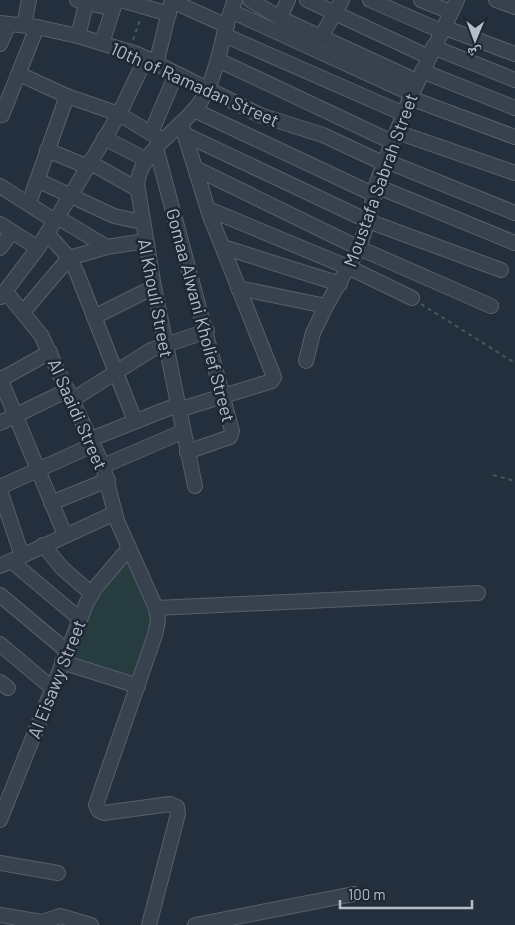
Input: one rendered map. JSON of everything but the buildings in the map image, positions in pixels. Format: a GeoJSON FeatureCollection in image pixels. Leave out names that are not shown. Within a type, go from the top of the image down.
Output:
{"type":"FeatureCollection","features":[{"type":"Feature","properties":{"kind":"street"},"geometry":{"type":"LineString","coordinates":[[5,116],[19,74],[31,26],[29,0]]}},
{"type":"Feature","properties":{"kind":"street"},"geometry":{"type":"LineString","coordinates":[[250,0],[280,18],[321,37],[515,137]]}},
{"type":"Feature","properties":{"kind":"street"},"geometry":{"type":"LineString","coordinates":[[280,18],[288,0]]}},
{"type":"Feature","properties":{"kind":"street"},"geometry":{"type":"LineString","coordinates":[[307,0],[431,52],[515,80]]}},
{"type":"Feature","properties":{"kind":"street"},"geometry":{"type":"LineString","coordinates":[[321,37],[342,0]]}},
{"type":"Feature","properties":{"kind":"street"},"geometry":{"type":"LineString","coordinates":[[370,0],[442,29],[515,54]]}},
{"type":"Feature","properties":{"kind":"street"},"geometry":{"type":"LineString","coordinates":[[421,0],[454,6]]}},
{"type":"Feature","properties":{"kind":"street"},"geometry":{"type":"LineString","coordinates":[[496,0],[515,7]]}},
{"type":"Feature","properties":{"kind":"street"},"geometry":{"type":"LineString","coordinates":[[78,36],[84,1],[144,7],[171,5],[404,114]]}},
{"type":"Feature","properties":{"kind":"street"},"geometry":{"type":"LineString","coordinates":[[102,43],[117,3]]}},
{"type":"Feature","properties":{"kind":"street"},"geometry":{"type":"LineString","coordinates":[[3,295],[38,248],[153,60],[171,5]]}},
{"type":"Feature","properties":{"kind":"street"},"geometry":{"type":"LineString","coordinates":[[233,6],[415,86],[515,108]]}},
{"type":"Feature","properties":{"kind":"street","name":"Al Khouli Street"},"geometry":{"type":"LineString","coordinates":[[195,486],[182,432],[145,241],[137,189],[138,176],[156,140],[183,129],[206,90],[218,60],[233,6]]}},
{"type":"Feature","properties":{"kind":"street","name":"Moustafa Sabrah Street"},"geometry":{"type":"LineString","coordinates":[[306,361],[314,333],[326,306],[350,268],[359,248],[375,191],[404,114],[415,86],[454,6]]}},
{"type":"Feature","properties":{"kind":"street"},"geometry":{"type":"LineString","coordinates":[[0,44],[4,23]]}},
{"type":"Feature","properties":{"kind":"street","name":"10th of Ramadan Street"},"geometry":{"type":"LineString","coordinates":[[4,23],[31,26],[78,36],[129,51],[153,60],[206,90],[260,115],[323,135],[385,163],[515,213]]}},
{"type":"Feature","properties":{"kind":"street"},"geometry":{"type":"LineString","coordinates":[[153,60],[191,74]]}},
{"type":"Feature","properties":{"kind":"street"},"geometry":{"type":"LineString","coordinates":[[218,60],[395,137],[515,172]]}},
{"type":"Feature","properties":{"kind":"street"},"geometry":{"type":"LineString","coordinates":[[19,74],[67,96],[119,114],[156,140],[176,74]]}},
{"type":"Feature","properties":{"kind":"street"},"geometry":{"type":"LineString","coordinates":[[29,203],[67,96]]}},
{"type":"Feature","properties":{"kind":"street"},"geometry":{"type":"LineString","coordinates":[[194,110],[375,191],[515,243]]}},
{"type":"Feature","properties":{"kind":"street"},"geometry":{"type":"LineString","coordinates":[[80,619],[11,561],[0,489],[134,421],[272,381],[274,376],[208,209],[183,129]]}},
{"type":"Feature","properties":{"kind":"street"},"geometry":{"type":"LineString","coordinates":[[183,129],[368,221],[500,270]]}},
{"type":"Feature","properties":{"kind":"street"},"geometry":{"type":"LineString","coordinates":[[104,138],[147,160]]}},
{"type":"Feature","properties":{"kind":"street","name":"Gomaa Alwani Kholief Street"},"geometry":{"type":"LineString","coordinates":[[156,140],[207,331],[232,436],[187,452]]}},
{"type":"Feature","properties":{"kind":"street"},"geometry":{"type":"LineString","coordinates":[[48,150],[88,164],[137,189]]}},
{"type":"Feature","properties":{"kind":"street"},"geometry":{"type":"LineString","coordinates":[[197,169],[359,248],[491,306]]}},
{"type":"Feature","properties":{"kind":"street"},"geometry":{"type":"LineString","coordinates":[[37,180],[121,218],[142,222]]}},
{"type":"Feature","properties":{"kind":"street"},"geometry":{"type":"LineString","coordinates":[[0,186],[29,203],[53,224],[106,247]]}},
{"type":"Feature","properties":{"kind":"street"},"geometry":{"type":"LineString","coordinates":[[208,209],[350,268],[412,298]]}},
{"type":"Feature","properties":{"kind":"street"},"geometry":{"type":"LineString","coordinates":[[53,224],[77,273],[134,421]]}},
{"type":"Feature","properties":{"kind":"street"},"geometry":{"type":"LineString","coordinates":[[0,248],[6,228],[38,248]]}},
{"type":"Feature","properties":{"kind":"street"},"geometry":{"type":"LineString","coordinates":[[24,311],[69,258],[106,247],[145,241]]}},
{"type":"Feature","properties":{"kind":"street"},"geometry":{"type":"LineString","coordinates":[[223,247],[340,284]]}},
{"type":"Feature","properties":{"kind":"street"},"geometry":{"type":"LineString","coordinates":[[94,317],[154,287]]}},
{"type":"Feature","properties":{"kind":"street"},"geometry":{"type":"LineString","coordinates":[[238,288],[326,306]]}},
{"type":"Feature","properties":{"kind":"street","name":"Al Saaidi Street"},"geometry":{"type":"LineString","coordinates":[[3,295],[24,311],[41,335],[50,352],[103,466],[115,513],[156,608]]}},
{"type":"Feature","properties":{"kind":"street"},"geometry":{"type":"LineString","coordinates":[[0,423],[70,395],[165,344],[207,331]]}},
{"type":"Feature","properties":{"kind":"street"},"geometry":{"type":"LineString","coordinates":[[50,352],[0,379],[65,535]]}},
{"type":"Feature","properties":{"kind":"street"},"geometry":{"type":"LineString","coordinates":[[103,466],[182,432]]}},
{"type":"Feature","properties":{"kind":"street"},"geometry":{"type":"LineString","coordinates":[[51,503],[108,480]]}},
{"type":"Feature","properties":{"kind":"street"},"geometry":{"type":"LineString","coordinates":[[11,561],[115,513]]}},
{"type":"Feature","properties":{"kind":"street"},"geometry":{"type":"LineString","coordinates":[[43,545],[63,569],[92,594]]}},
{"type":"Feature","properties":{"kind":"street","name":"Al Eisawy Street"},"geometry":{"type":"LineString","coordinates":[[0,820],[4,794],[52,688],[80,619],[92,594],[129,548]]}},
{"type":"Feature","properties":{"kind":"street"},"geometry":{"type":"LineString","coordinates":[[149,925],[178,814],[176,807],[170,804],[104,813],[99,811],[96,805],[155,635],[158,621],[156,608],[478,593]]}},
{"type":"Feature","properties":{"kind":"street"},"geometry":{"type":"LineString","coordinates":[[0,595],[65,656],[138,686]]}},
{"type":"Feature","properties":{"kind":"street"},"geometry":{"type":"LineString","coordinates":[[0,644],[52,688]]}},
{"type":"Feature","properties":{"kind":"street"},"geometry":{"type":"LineString","coordinates":[[0,864],[58,873]]}},
{"type":"Feature","properties":{"kind":"street"},"geometry":{"type":"LineString","coordinates":[[195,925],[354,894]]}},
{"type":"Feature","properties":{"kind":"street"},"geometry":{"type":"LineString","coordinates":[[0,915],[42,922],[60,916],[91,925]]}},
{"type":"Feature","properties":{"kind":"path"},"geometry":{"type":"LineString","coordinates":[[129,51],[144,7]]}},
{"type":"Feature","properties":{"kind":"path"},"geometry":{"type":"LineString","coordinates":[[412,298],[515,363]]}},
{"type":"Feature","properties":{"kind":"path"},"geometry":{"type":"LineString","coordinates":[[493,475],[515,481]]}},
{"type":"Feature","properties":{"kind":"green space"},"geometry":{"type":"Polygon","coordinates":[[[126,555],[154,619],[136,676],[71,659],[95,595],[126,555]]]}}]}
